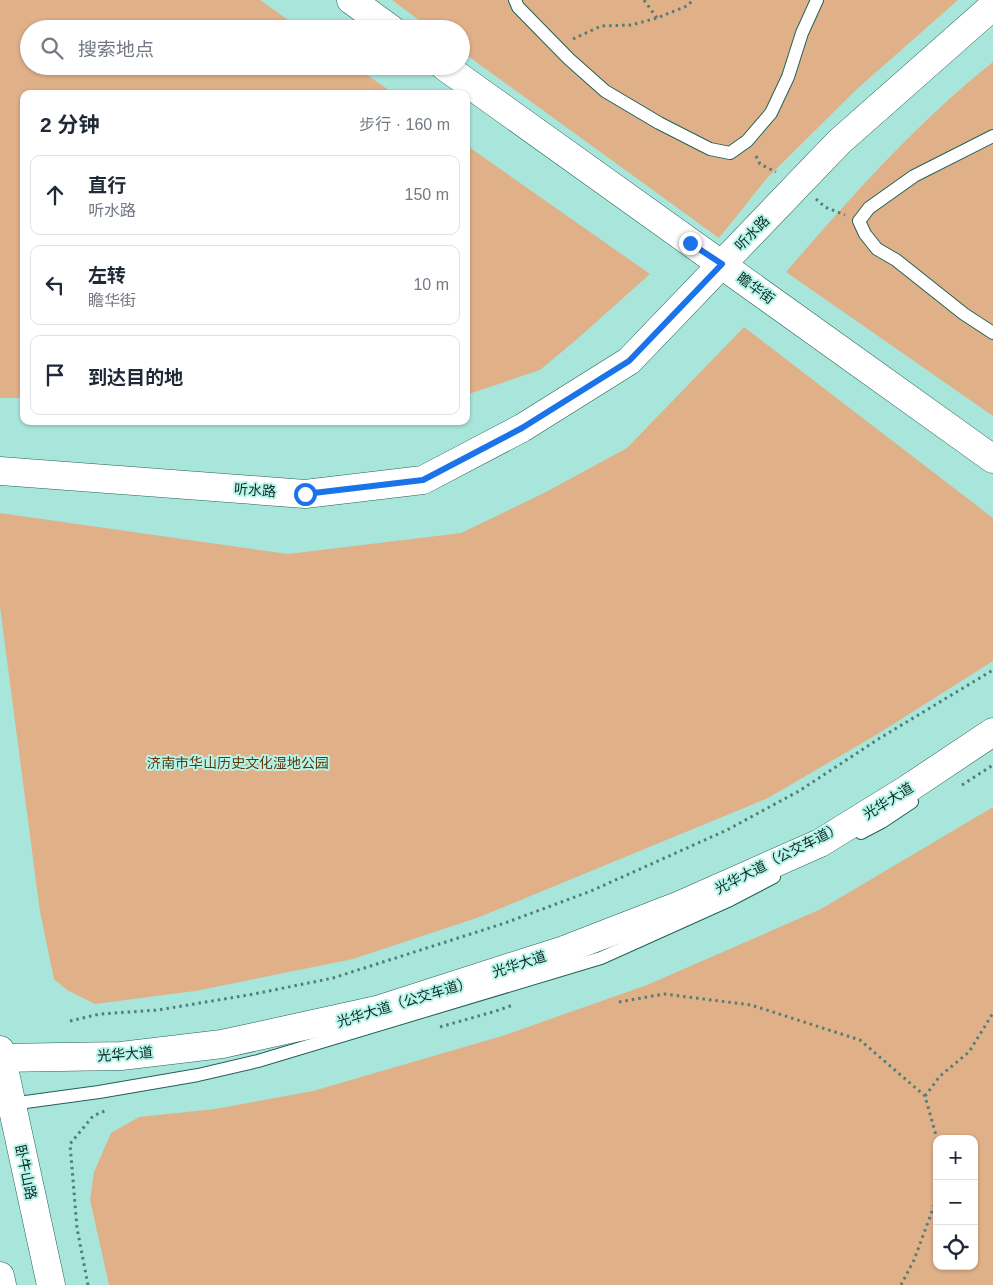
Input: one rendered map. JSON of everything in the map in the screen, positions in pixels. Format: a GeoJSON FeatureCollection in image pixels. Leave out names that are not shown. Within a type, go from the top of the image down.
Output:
{"type":"FeatureCollection","features":[{"type":"Feature","properties":{"kind":"street"},"geometry":{"type":"LineString","coordinates":[[351,0],[379,20]]}},
{"type":"Feature","properties":{"kind":"street","name":"听水路"},"geometry":{"type":"LineString","coordinates":[[0,471],[305,494],[423,480],[522,428],[629,361],[839,142],[993,6]]}},
{"type":"Feature","properties":{"kind":"street","name":"瞻华街"},"geometry":{"type":"LineString","coordinates":[[457,75],[993,459]]}},
{"type":"Feature","properties":{"kind":"street","name":"光华大道"},"geometry":{"type":"LineString","coordinates":[[0,1055],[121,1056],[222,1044],[377,1010],[564,950],[680,905],[820,843],[906,790],[993,732]]}},
{"type":"Feature","properties":{"kind":"street","name":"卧牛山路"},"geometry":{"type":"LineString","coordinates":[[0,1055],[5,1104],[51,1285]]}},
{"type":"Feature","properties":{"kind":"street"},"geometry":{"type":"LineString","coordinates":[[0,1276],[2,1285]]}},
{"type":"Feature","properties":{"kind":"lane"},"geometry":{"type":"LineString","coordinates":[[515,0],[518,7],[556,46],[605,92],[710,149],[730,153],[746,141],[771,113],[788,77],[802,32],[817,0]]}},
{"type":"Feature","properties":{"kind":"lane"},"geometry":{"type":"LineString","coordinates":[[993,136],[914,176],[869,208],[859,221],[865,234],[877,249],[896,260],[964,314],[993,333]]}},
{"type":"Feature","properties":{"kind":"lane","name":"光华大道（公交车道）"},"geometry":{"type":"LineString","coordinates":[[5,1104],[189,1076],[258,1061],[601,958],[730,900],[882,822],[922,795]]}},
{"type":"Feature","properties":{"kind":"path"},"geometry":{"type":"LineString","coordinates":[[644,0],[658,18]]}},
{"type":"Feature","properties":{"kind":"path"},"geometry":{"type":"LineString","coordinates":[[556,46],[601,26],[631,25],[658,18],[687,6],[693,0]]}},
{"type":"Feature","properties":{"kind":"path"},"geometry":{"type":"LineString","coordinates":[[746,141],[760,164],[798,184],[824,207],[859,221]]}},
{"type":"Feature","properties":{"kind":"path"},"geometry":{"type":"LineString","coordinates":[[70,1021],[100,1014],[158,1010],[254,994],[333,978],[505,923],[591,891],[727,830],[799,791],[880,738],[993,670]]}},
{"type":"Feature","properties":{"kind":"path"},"geometry":{"type":"LineString","coordinates":[[619,1002],[664,994],[751,1005],[860,1040],[925,1096],[936,1135]]}},
{"type":"Feature","properties":{"kind":"path"},"geometry":{"type":"LineString","coordinates":[[925,1096],[940,1076],[969,1052],[993,1013]]}},
{"type":"Feature","properties":{"kind":"path"},"geometry":{"type":"LineString","coordinates":[[88,1285],[77,1228],[70,1144],[93,1116]]}},
{"type":"Feature","properties":{"kind":"path"},"geometry":{"type":"LineString","coordinates":[[901,1285],[914,1260],[933,1209]]}},
{"type":"Feature","properties":{"kind":"green space"},"geometry":{"type":"Polygon","coordinates":[[[0,0],[260,0],[288,20],[20,20],[20,75],[368,75],[388,90],[20,90],[20,398],[0,398],[0,0]]]}},
{"type":"Feature","properties":{"kind":"green space"},"geometry":{"type":"Polygon","coordinates":[[[392,0],[958,0],[857,89],[767,178],[719,238],[470,58],[470,20],[419,20],[392,0]]]}},
{"type":"Feature","properties":{"kind":"green space"},"geometry":{"type":"Polygon","coordinates":[[[993,62],[993,416],[786,272],[885,162],[937,110],[993,62]]]}},
{"type":"Feature","properties":{"kind":"green space"},"geometry":{"type":"Polygon","coordinates":[[[470,148],[650,274],[540,370],[470,394],[470,148]]]}},
{"type":"Feature","properties":{"kind":"green space","name":"济南市华山历史文化湿地公园"},"geometry":{"type":"Polygon","coordinates":[[[744,327],[993,518],[993,661],[876,735],[768,798],[477,918],[353,959],[195,991],[95,1004],[67,990],[54,979],[40,912],[0,607],[0,513],[288,554],[461,533],[544,493],[627,448],[744,327]]]}},
{"type":"Feature","properties":{"kind":"green space"},"geometry":{"type":"Polygon","coordinates":[[[993,807],[993,1285],[109,1285],[90,1200],[94,1172],[111,1133],[139,1117],[215,1109],[313,1091],[502,1036],[647,985],[821,909],[993,807]]]}},
{"type":"Feature","properties":{"kind":"route"},"geometry":{"type":"LineString","coordinates":[[305,494],[423,480],[522,428],[629,361],[722,264],[690,243]]}}]}
